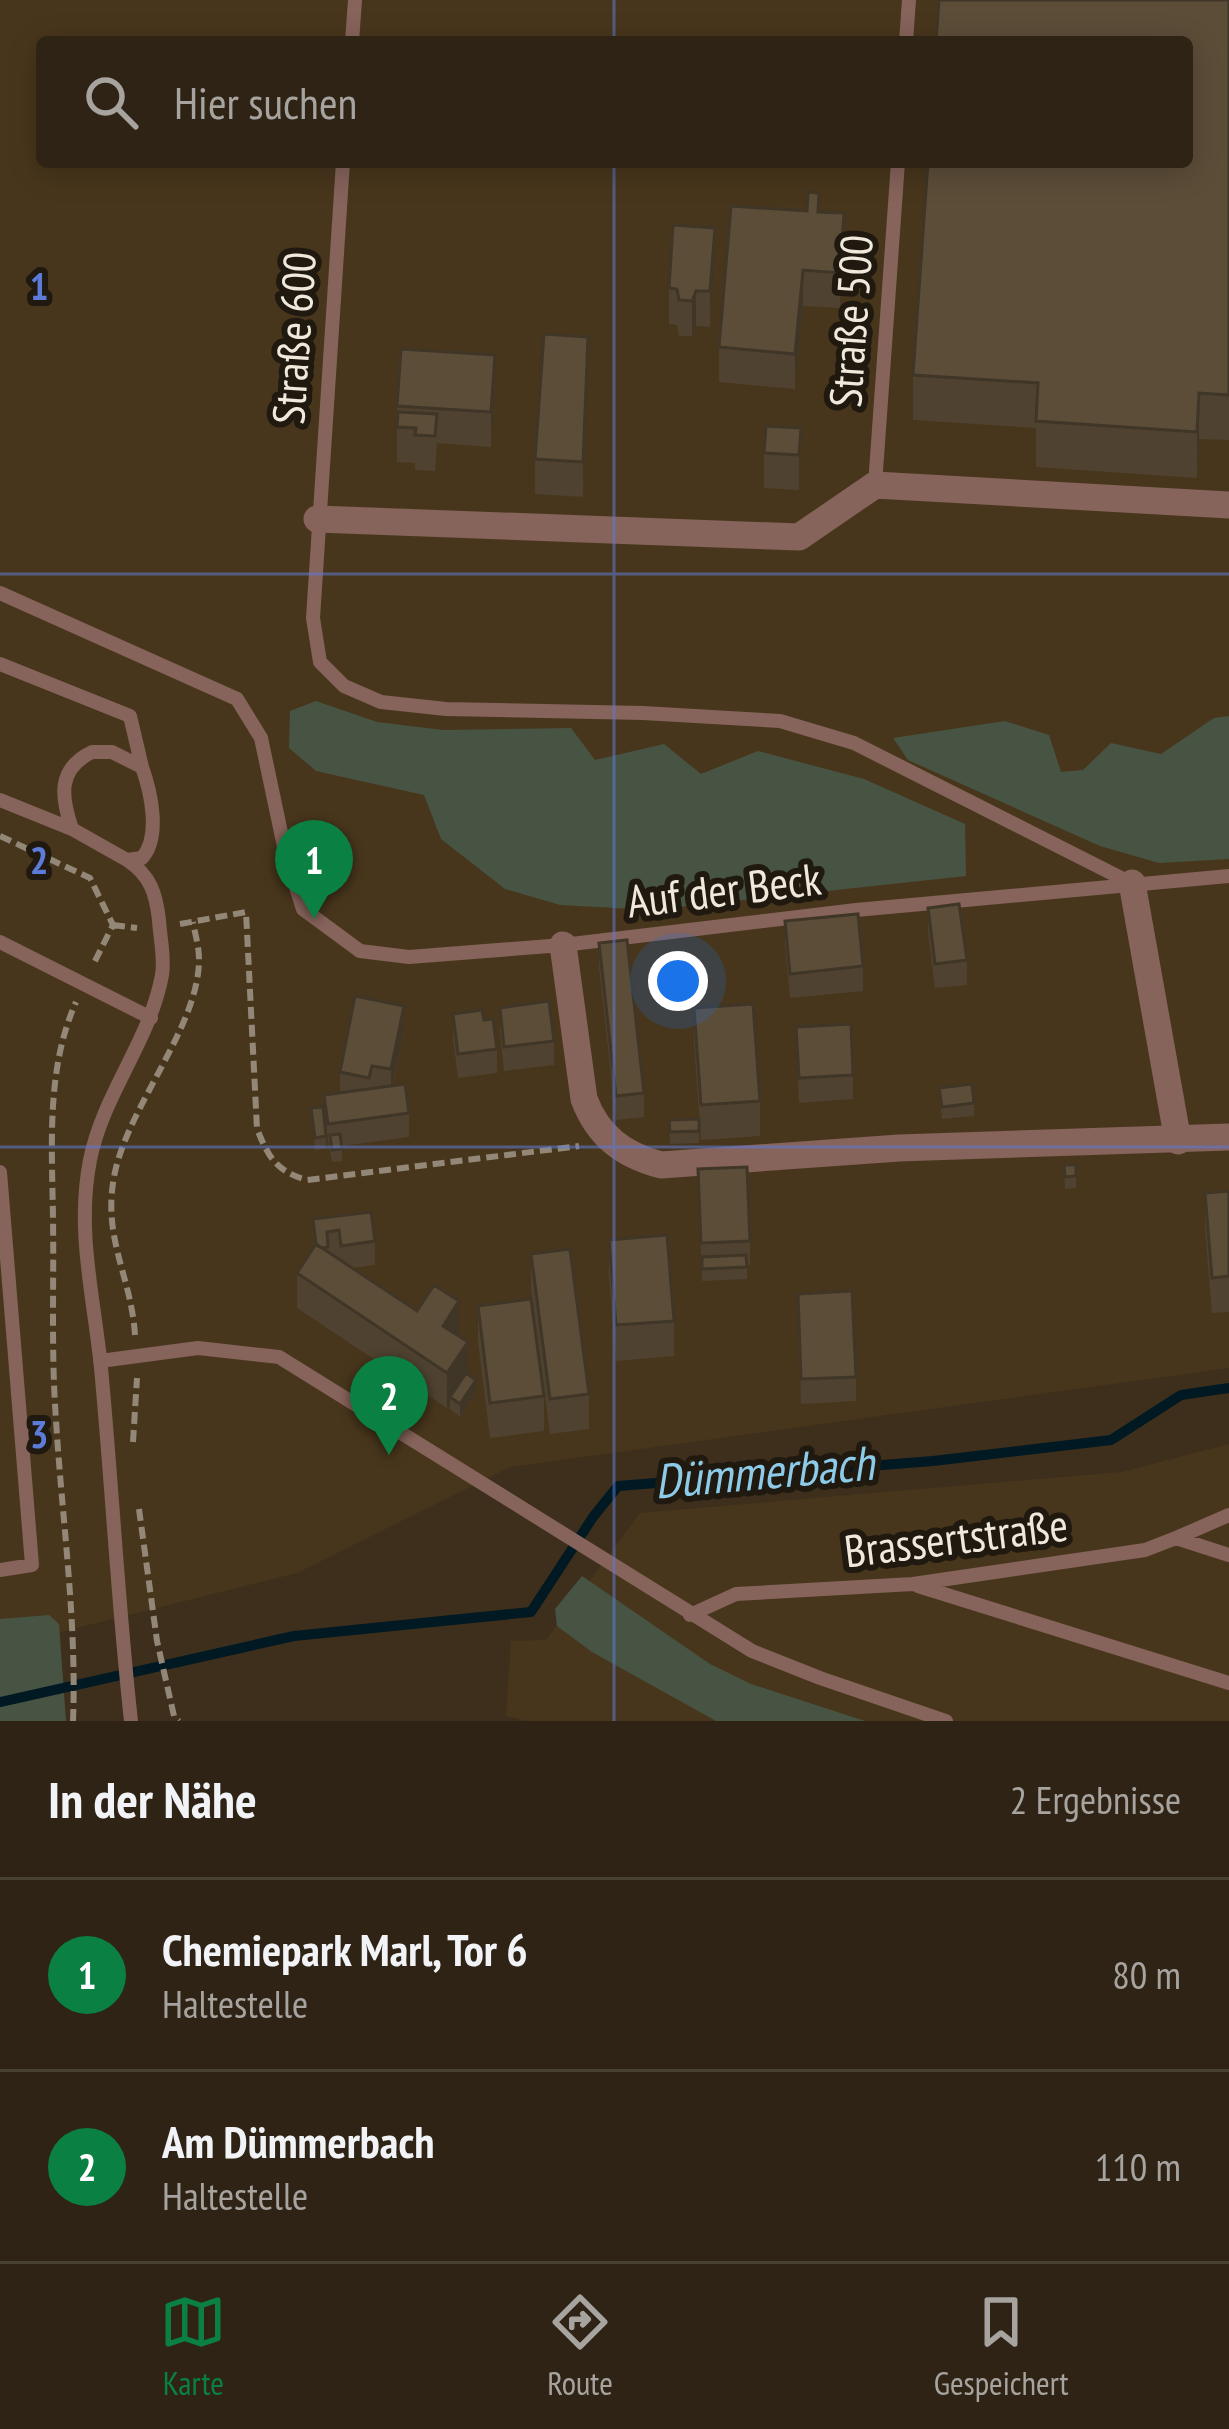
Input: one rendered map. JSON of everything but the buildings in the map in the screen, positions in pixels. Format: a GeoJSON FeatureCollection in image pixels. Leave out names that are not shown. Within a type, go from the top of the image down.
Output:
{"type":"FeatureCollection","features":[{"type":"Feature","properties":{"kind":"street"},"geometry":{"type":"LineString","coordinates":[[317,519],[800,537],[875,485],[1229,505]]}},
{"type":"Feature","properties":{"kind":"street"},"geometry":{"type":"LineString","coordinates":[[1132,884],[1178,1141]]}},
{"type":"Feature","properties":{"kind":"street"},"geometry":{"type":"LineString","coordinates":[[563,945],[584,1099],[592,1121],[632,1158],[661,1165],[899,1148],[1229,1137]]}},
{"type":"Feature","properties":{"kind":"lane"},"geometry":{"type":"LineString","coordinates":[[352,36],[355,0]]}},
{"type":"Feature","properties":{"kind":"lane"},"geometry":{"type":"LineString","coordinates":[[906,36],[909,0]]}},
{"type":"Feature","properties":{"kind":"lane","name":"Straße 600"},"geometry":{"type":"LineString","coordinates":[[343,168],[313,618],[320,662],[344,686],[381,702],[446,709],[780,721],[854,743],[1132,884]]}},
{"type":"Feature","properties":{"kind":"lane","name":"Straße 500"},"geometry":{"type":"LineString","coordinates":[[875,485],[898,168]]}},
{"type":"Feature","properties":{"kind":"lane","name":"Auf der Beck"},"geometry":{"type":"LineString","coordinates":[[0,593],[237,699],[261,737],[286,856],[303,910],[360,951],[383,956],[563,945],[856,910],[1229,876]]}},
{"type":"Feature","properties":{"kind":"lane"},"geometry":{"type":"LineString","coordinates":[[0,664],[130,716],[148,785],[164,970],[151,1018],[115,1088],[90,1156],[85,1256],[100,1361],[131,1721]]}},
{"type":"Feature","properties":{"kind":"lane"},"geometry":{"type":"LineString","coordinates":[[73,829],[62,800],[65,774],[76,760],[92,752],[112,752],[142,767]]}},
{"type":"Feature","properties":{"kind":"lane"},"geometry":{"type":"LineString","coordinates":[[0,800],[73,829],[127,860],[145,872],[157,898]]}},
{"type":"Feature","properties":{"kind":"lane"},"geometry":{"type":"LineString","coordinates":[[127,860],[142,858],[151,848],[152,829]]}},
{"type":"Feature","properties":{"kind":"lane"},"geometry":{"type":"LineString","coordinates":[[0,942],[151,1018]]}},
{"type":"Feature","properties":{"kind":"lane"},"geometry":{"type":"LineString","coordinates":[[0,1172],[32,1565],[0,1570]]}},
{"type":"Feature","properties":{"kind":"lane"},"geometry":{"type":"LineString","coordinates":[[100,1361],[198,1348],[280,1357],[752,1651],[946,1721]]}},
{"type":"Feature","properties":{"kind":"lane","name":"Brassertstraße"},"geometry":{"type":"LineString","coordinates":[[690,1615],[736,1594],[913,1584],[1144,1550],[1229,1514]]}},
{"type":"Feature","properties":{"kind":"lane"},"geometry":{"type":"LineString","coordinates":[[1176,1538],[1229,1556]]}},
{"type":"Feature","properties":{"kind":"lane"},"geometry":{"type":"LineString","coordinates":[[913,1584],[1229,1682]]}},
{"type":"Feature","properties":{"kind":"path"},"geometry":{"type":"LineString","coordinates":[[133,1307],[110,1233],[115,1171],[146,1090],[189,1010],[200,960],[193,922],[246,912],[257,1129],[282,1173],[307,1180],[612,1142]]}},
{"type":"Feature","properties":{"kind":"path"},"geometry":{"type":"LineString","coordinates":[[133,1459],[138,1403]]}},
{"type":"Feature","properties":{"kind":"path"},"geometry":{"type":"LineString","coordinates":[[138,1501],[157,1641],[179,1721]]}},
{"type":"Feature","properties":{"kind":"path"},"geometry":{"type":"LineString","coordinates":[[73,1658],[74,1721]]}},
{"type":"Feature","properties":{"kind":"shaded area"},"geometry":{"type":"Polygon","coordinates":[[[0,0],[1229,0],[1229,1368],[510,1467],[297,1573],[0,1647],[0,0]]]}},
{"type":"Feature","properties":{"kind":"shaded area"},"geometry":{"type":"Polygon","coordinates":[[[1229,1444],[1229,1721],[528,1721],[506,1716],[511,1641],[546,1640],[640,1513],[1122,1472],[1229,1444]]]}},
{"type":"Feature","properties":{"kind":"green space"},"geometry":{"type":"Polygon","coordinates":[[[316,701],[377,722],[443,730],[571,728],[595,760],[664,744],[701,774],[758,751],[864,779],[965,824],[966,876],[652,910],[560,905],[505,889],[441,839],[424,795],[316,771],[289,748],[290,711],[316,701]]]}},
{"type":"Feature","properties":{"kind":"green space"},"geometry":{"type":"Polygon","coordinates":[[[1229,716],[1229,859],[1159,863],[1100,846],[908,760],[893,738],[1005,721],[1049,735],[1061,772],[1083,770],[1111,743],[1161,754],[1214,718],[1229,716]]]}},
{"type":"Feature","properties":{"kind":"green space"},"geometry":{"type":"Polygon","coordinates":[[[582,1576],[710,1664],[751,1684],[865,1721],[716,1721],[592,1652],[557,1626],[555,1609],[582,1576]]]}},
{"type":"Feature","properties":{"kind":"green space"},"geometry":{"type":"Polygon","coordinates":[[[49,1615],[59,1624],[66,1721],[0,1721],[0,1619],[49,1615]]]}},
{"type":"Feature","properties":{"kind":"waterway","name":"Dümmerbach"},"geometry":{"type":"LineString","coordinates":[[0,1702],[294,1636],[531,1612],[618,1486],[933,1461],[1111,1440],[1181,1395],[1229,1388]]}},
{"type":"Feature","properties":{"kind":"place","name":"Chemiepark Marl, Tor 6"},"geometry":{"type":"Point","coordinates":[314,919]}},
{"type":"Feature","properties":{"kind":"place","name":"Am Dümmerbach"},"geometry":{"type":"Point","coordinates":[389,1455]}}]}
